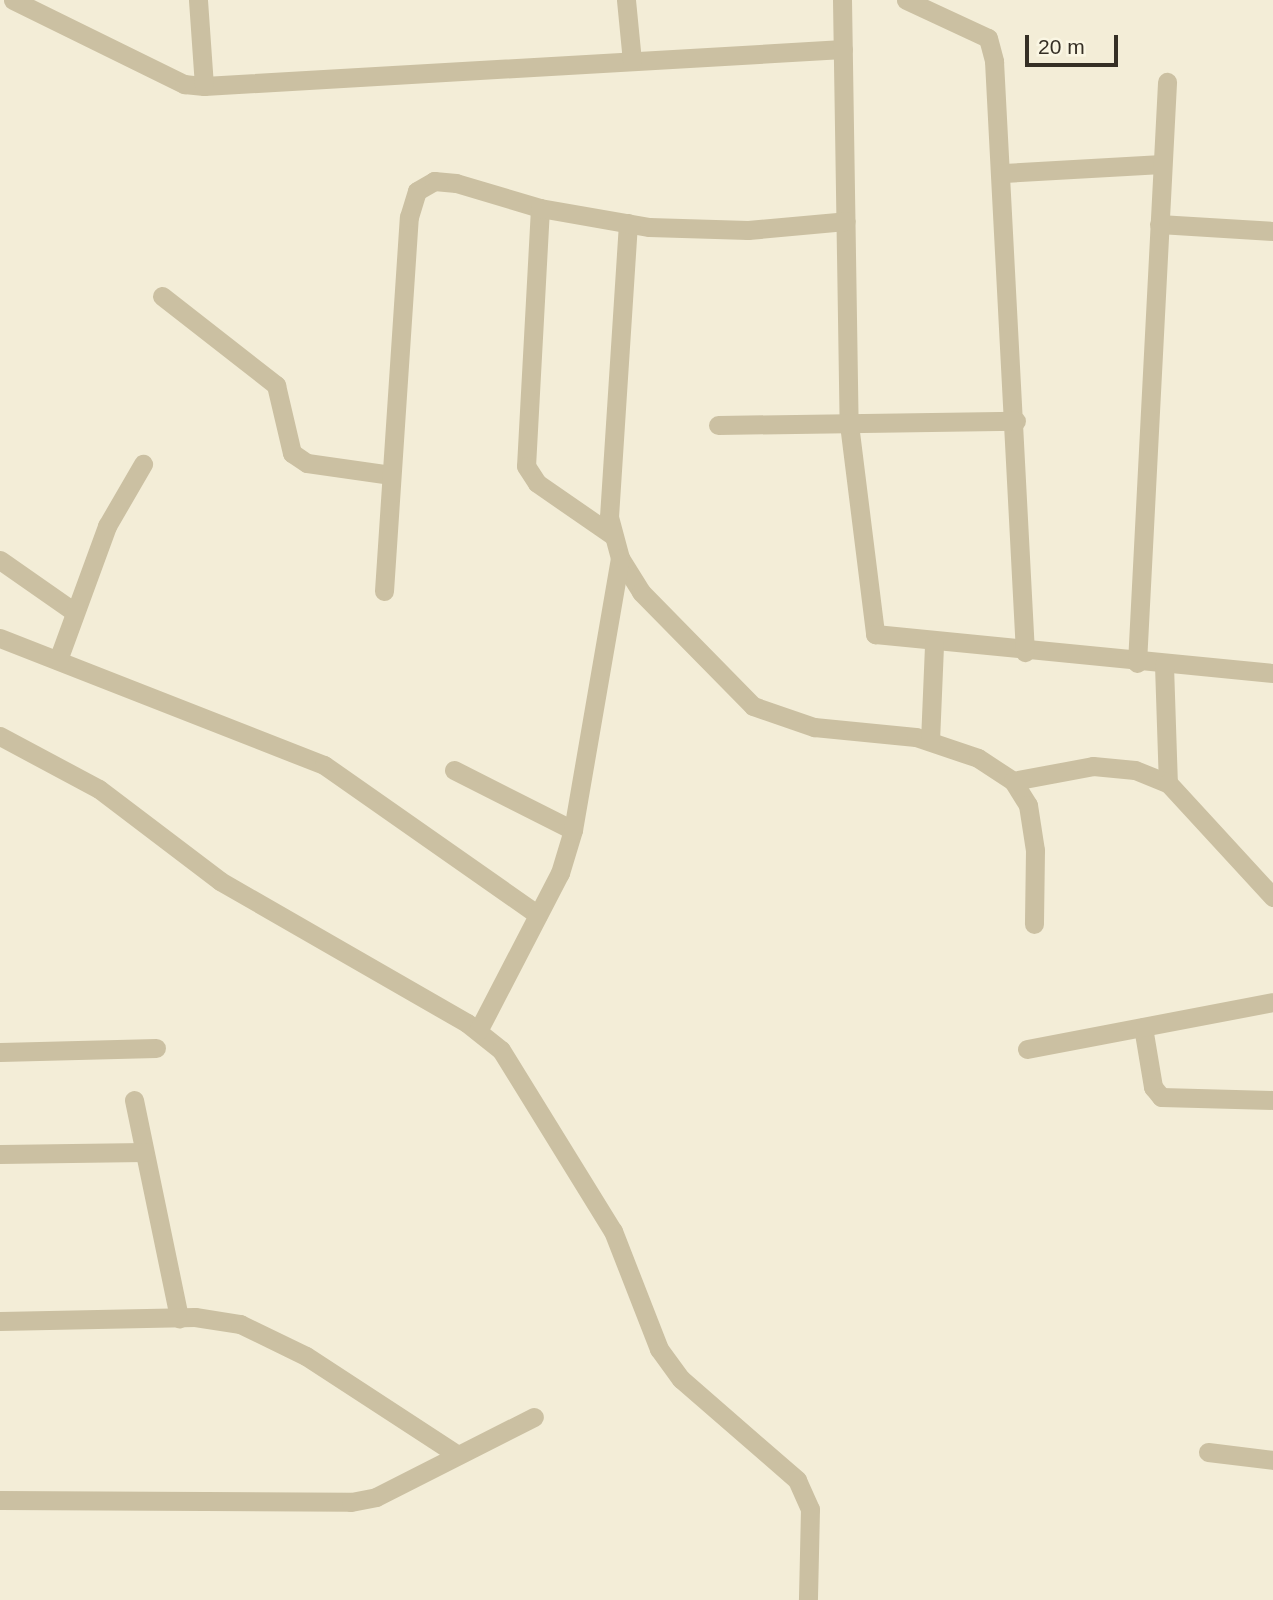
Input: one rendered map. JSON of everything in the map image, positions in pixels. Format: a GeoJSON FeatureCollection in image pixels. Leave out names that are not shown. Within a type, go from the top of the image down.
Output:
{"type":"FeatureCollection","features":[{"type":"Feature","properties":{"kind":"street"},"geometry":{"type":"LineString","coordinates":[[13,0],[184,84],[204,86],[843,49]]}},
{"type":"Feature","properties":{"kind":"street"},"geometry":{"type":"LineString","coordinates":[[198,0],[204,86]]}},
{"type":"Feature","properties":{"kind":"street"},"geometry":{"type":"LineString","coordinates":[[626,0],[632,61]]}},
{"type":"Feature","properties":{"kind":"street"},"geometry":{"type":"LineString","coordinates":[[842,0],[849,424],[875,634],[934,644],[1273,673]]}},
{"type":"Feature","properties":{"kind":"street"},"geometry":{"type":"LineString","coordinates":[[906,0],[988,38],[1004,173],[1025,652]]}},
{"type":"Feature","properties":{"kind":"street"},"geometry":{"type":"LineString","coordinates":[[1137,663],[1167,82]]}},
{"type":"Feature","properties":{"kind":"street"},"geometry":{"type":"LineString","coordinates":[[1004,173],[1162,164]]}},
{"type":"Feature","properties":{"kind":"street"},"geometry":{"type":"LineString","coordinates":[[384,591],[409,217],[417,191],[434,181],[456,183],[540,208],[628,223],[748,230],[846,221]]}},
{"type":"Feature","properties":{"kind":"street"},"geometry":{"type":"LineString","coordinates":[[540,208],[526,466],[537,482],[612,536]]}},
{"type":"Feature","properties":{"kind":"street"},"geometry":{"type":"LineString","coordinates":[[628,223],[612,536],[620,558],[641,592],[753,706],[814,727],[930,741],[978,758],[1013,780],[1028,805],[1035,850],[1034,924]]}},
{"type":"Feature","properties":{"kind":"street"},"geometry":{"type":"LineString","coordinates":[[1159,224],[1273,231]]}},
{"type":"Feature","properties":{"kind":"street"},"geometry":{"type":"LineString","coordinates":[[162,296],[276,385],[292,453],[306,463],[391,475]]}},
{"type":"Feature","properties":{"kind":"street"},"geometry":{"type":"LineString","coordinates":[[718,425],[1016,422]]}},
{"type":"Feature","properties":{"kind":"street"},"geometry":{"type":"LineString","coordinates":[[58,660],[73,611],[107,526],[143,464]]}},
{"type":"Feature","properties":{"kind":"street"},"geometry":{"type":"LineString","coordinates":[[478,1031],[538,915],[573,830],[620,558]]}},
{"type":"Feature","properties":{"kind":"street"},"geometry":{"type":"LineString","coordinates":[[0,560],[73,611]]}},
{"type":"Feature","properties":{"kind":"street"},"geometry":{"type":"LineString","coordinates":[[0,638],[324,765],[538,915]]}},
{"type":"Feature","properties":{"kind":"street"},"geometry":{"type":"LineString","coordinates":[[930,741],[934,644]]}},
{"type":"Feature","properties":{"kind":"street"},"geometry":{"type":"LineString","coordinates":[[1164,665],[1168,783]]}},
{"type":"Feature","properties":{"kind":"street"},"geometry":{"type":"LineString","coordinates":[[0,736],[99,789],[220,881],[284,921],[478,1031],[501,1051],[566,1146],[613,1231],[659,1349],[681,1379],[797,1479],[810,1509],[808,1600]]}},
{"type":"Feature","properties":{"kind":"street"},"geometry":{"type":"LineString","coordinates":[[1013,780],[1093,766],[1135,770],[1168,783],[1273,897]]}},
{"type":"Feature","properties":{"kind":"street"},"geometry":{"type":"LineString","coordinates":[[454,770],[573,830]]}},
{"type":"Feature","properties":{"kind":"street"},"geometry":{"type":"LineString","coordinates":[[1027,1049],[1273,1002]]}},
{"type":"Feature","properties":{"kind":"street"},"geometry":{"type":"LineString","coordinates":[[1143,1027],[1153,1087],[1161,1097],[1273,1100]]}},
{"type":"Feature","properties":{"kind":"street"},"geometry":{"type":"LineString","coordinates":[[0,1052],[156,1048]]}},
{"type":"Feature","properties":{"kind":"street"},"geometry":{"type":"LineString","coordinates":[[134,1100],[178,1318]]}},
{"type":"Feature","properties":{"kind":"street"},"geometry":{"type":"LineString","coordinates":[[0,1154],[144,1152]]}},
{"type":"Feature","properties":{"kind":"street"},"geometry":{"type":"LineString","coordinates":[[0,1321],[178,1318],[240,1324],[274,1337],[458,1455]]}},
{"type":"Feature","properties":{"kind":"street"},"geometry":{"type":"LineString","coordinates":[[0,1500],[351,1502],[376,1497],[534,1417]]}},
{"type":"Feature","properties":{"kind":"street"},"geometry":{"type":"LineString","coordinates":[[1208,1452],[1273,1460]]}}]}
